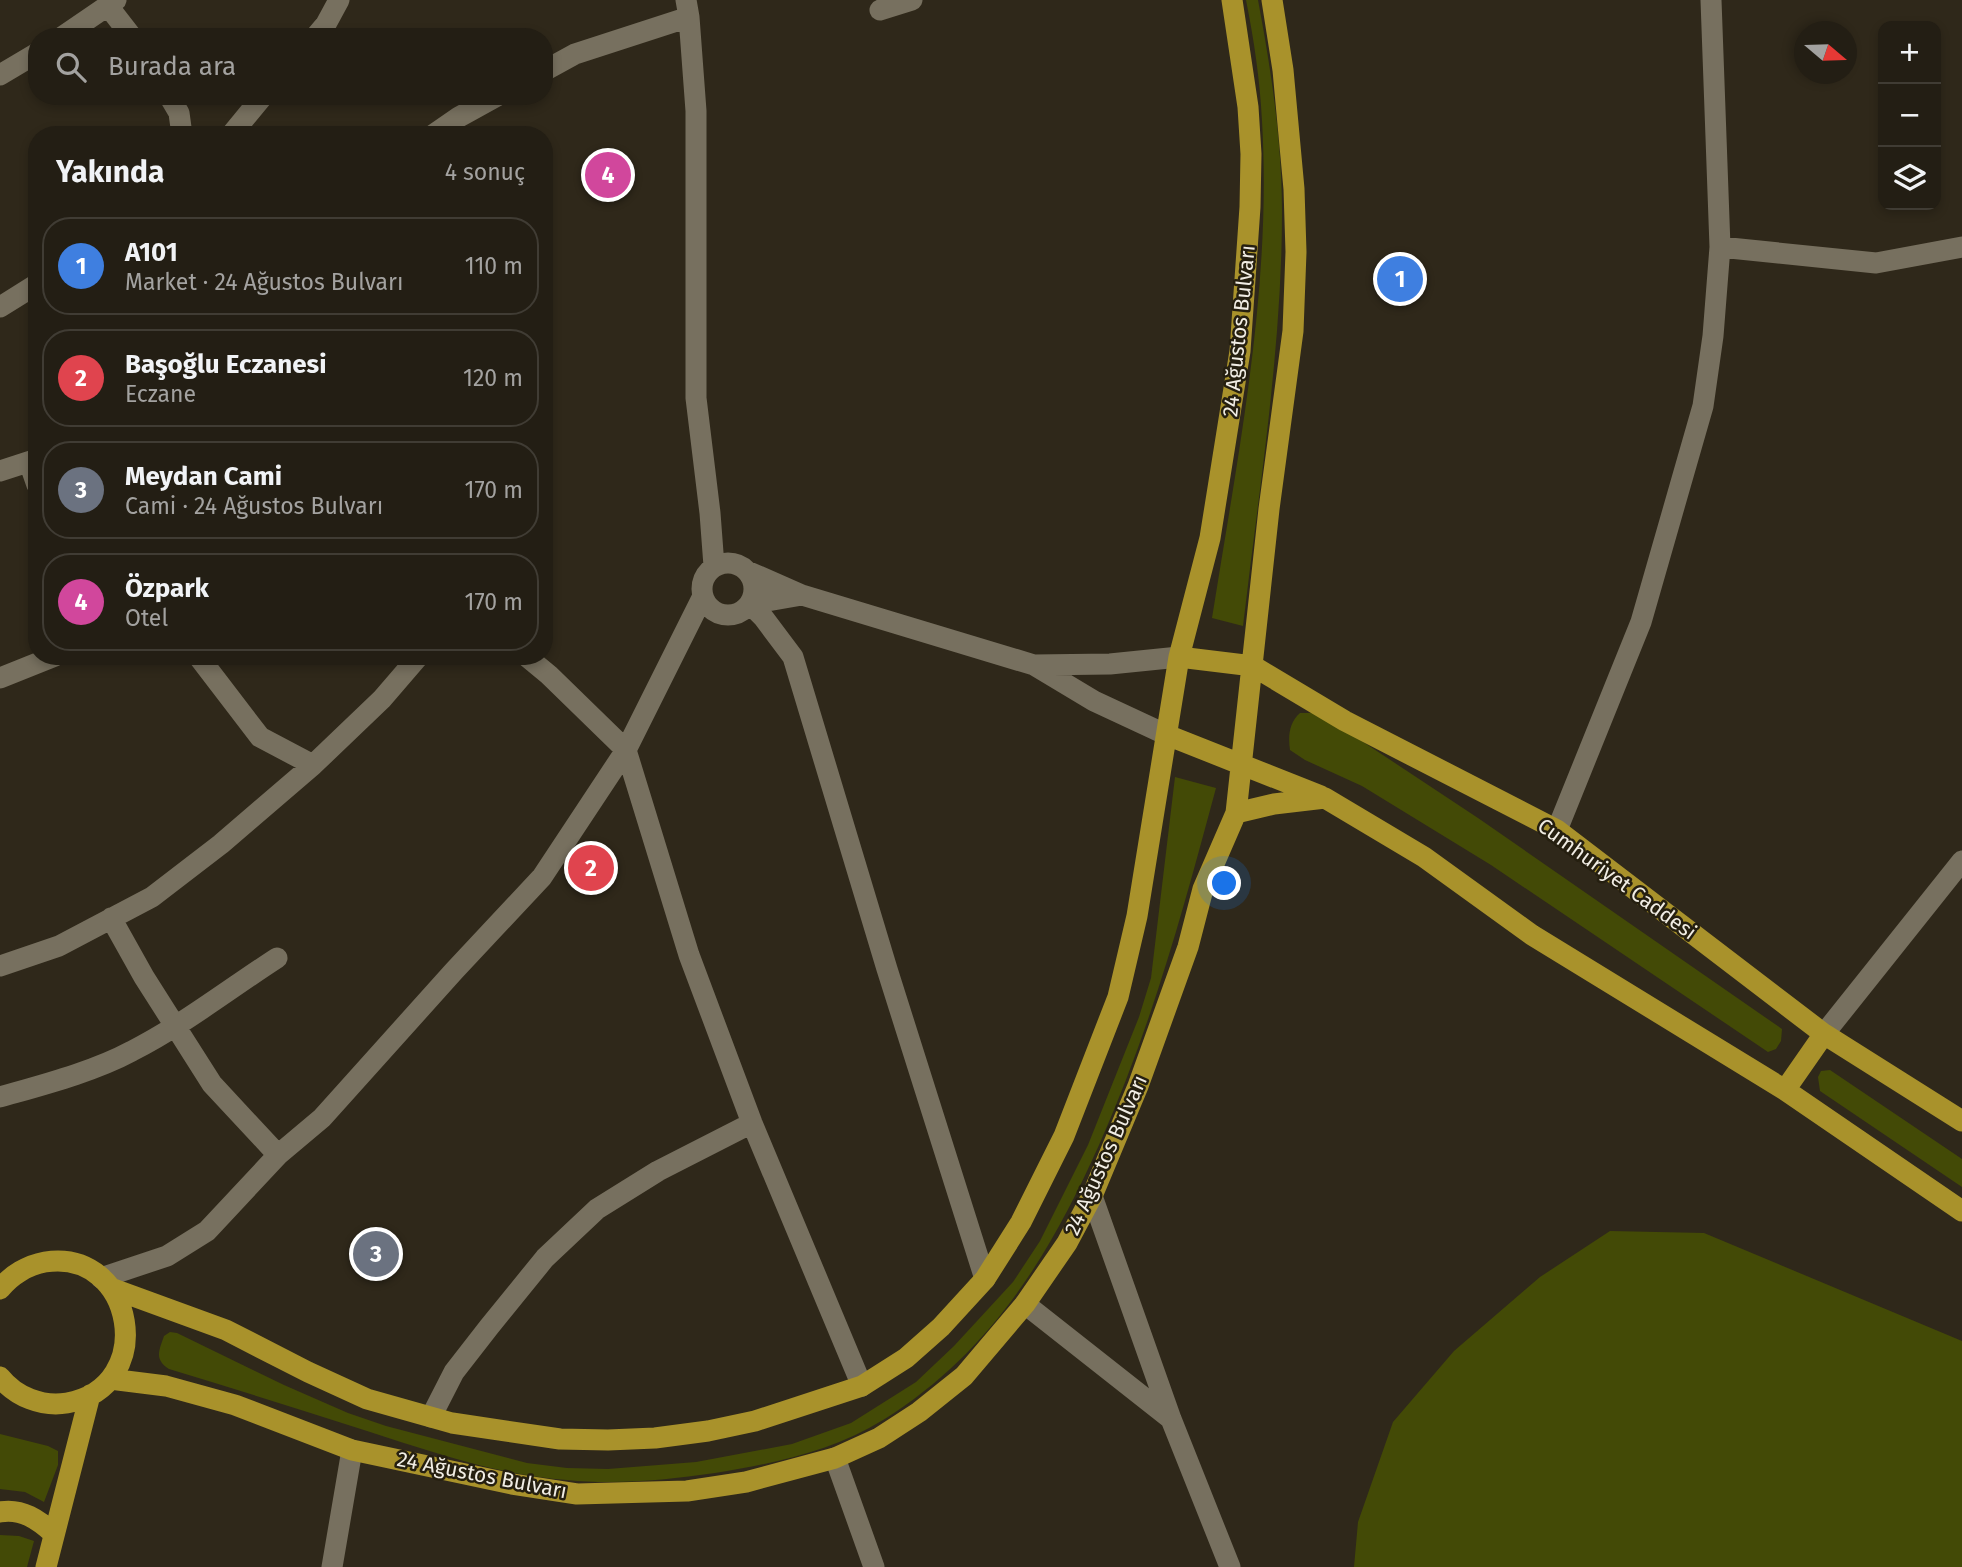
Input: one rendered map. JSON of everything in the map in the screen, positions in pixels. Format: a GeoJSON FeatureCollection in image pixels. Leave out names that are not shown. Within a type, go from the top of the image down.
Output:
{"type":"FeatureCollection","features":[{"type":"Feature","properties":{"kind":"main road","name":"24 Ağustos Bulvarı"},"geometry":{"type":"LineString","coordinates":[[1167,735],[1179,657],[1210,538],[1240,351],[1246,289],[1250,142],[1242,56],[1232,0]]}},
{"type":"Feature","properties":{"kind":"main road","name":"24 Ağustos Bulvarı"},"geometry":{"type":"LineString","coordinates":[[110,1379],[166,1386],[236,1405],[352,1450],[512,1484],[577,1494],[687,1491],[746,1482],[835,1458],[880,1438],[919,1412],[964,1376],[1025,1304],[1067,1244],[1092,1196],[1138,1086],[1188,947],[1203,889],[1236,813],[1273,470],[1293,331],[1295,265],[1290,134],[1272,0]]}},
{"type":"Feature","properties":{"kind":"main road"},"geometry":{"type":"LineString","coordinates":[[1179,657],[1253,666]]}},
{"type":"Feature","properties":{"kind":"main road","name":"Cumhuriyet Caddesi"},"geometry":{"type":"LineString","coordinates":[[1253,666],[1345,721],[1558,830],[1824,1034],[1962,1121]]}},
{"type":"Feature","properties":{"kind":"main road"},"geometry":{"type":"LineString","coordinates":[[1,1285],[25,1268],[51,1261],[78,1265],[106,1283],[226,1330],[367,1399],[452,1423],[560,1439],[655,1438],[708,1431],[755,1421],[862,1386],[906,1358],[941,1327],[985,1279],[1021,1222],[1064,1136],[1118,998],[1137,916],[1167,735],[1325,797],[1424,857],[1532,935],[1785,1090],[1962,1211]]}},
{"type":"Feature","properties":{"kind":"main road"},"geometry":{"type":"LineString","coordinates":[[1236,813],[1274,804],[1325,797]]}},
{"type":"Feature","properties":{"kind":"main road"},"geometry":{"type":"LineString","coordinates":[[1785,1090],[1824,1034]]}},
{"type":"Feature","properties":{"kind":"main road"},"geometry":{"type":"LineString","coordinates":[[0,1377],[14,1390],[38,1402],[65,1404],[90,1395],[110,1379],[122,1357],[127,1334],[123,1310],[106,1283]]}},
{"type":"Feature","properties":{"kind":"main road"},"geometry":{"type":"LineString","coordinates":[[46,1567],[90,1395]]}},
{"type":"Feature","properties":{"kind":"main road"},"geometry":{"type":"LineString","coordinates":[[0,1512],[26,1514],[42,1522],[54,1534]]}},
{"type":"Feature","properties":{"kind":"street"},"geometry":{"type":"LineString","coordinates":[[323,28],[339,0]]}},
{"type":"Feature","properties":{"kind":"street"},"geometry":{"type":"LineString","coordinates":[[880,10],[912,0]]}},
{"type":"Feature","properties":{"kind":"street"},"geometry":{"type":"LineString","coordinates":[[1558,830],[1641,622],[1703,406],[1713,337],[1720,247],[1711,0]]}},
{"type":"Feature","properties":{"kind":"street"},"geometry":{"type":"LineString","coordinates":[[74,28],[112,3],[127,28]]}},
{"type":"Feature","properties":{"kind":"street"},"geometry":{"type":"LineString","coordinates":[[553,66],[575,54],[688,8],[696,111],[696,398],[714,566]]}},
{"type":"Feature","properties":{"kind":"street"},"geometry":{"type":"LineString","coordinates":[[0,75],[28,58]]}},
{"type":"Feature","properties":{"kind":"street"},"geometry":{"type":"LineString","coordinates":[[174,105],[179,113],[181,126]]}},
{"type":"Feature","properties":{"kind":"street"},"geometry":{"type":"LineString","coordinates":[[238,126],[256,105]]}},
{"type":"Feature","properties":{"kind":"street"},"geometry":{"type":"LineString","coordinates":[[446,126],[481,105]]}},
{"type":"Feature","properties":{"kind":"street"},"geometry":{"type":"LineString","coordinates":[[1720,247],[1876,263],[1962,247]]}},
{"type":"Feature","properties":{"kind":"street"},"geometry":{"type":"LineString","coordinates":[[0,307],[28,290]]}},
{"type":"Feature","properties":{"kind":"street"},"geometry":{"type":"LineString","coordinates":[[0,471],[28,463]]}},
{"type":"Feature","properties":{"kind":"street"},"geometry":{"type":"LineString","coordinates":[[747,571],[754,581],[755,593],[750,604],[741,612],[730,616],[718,615],[709,608],[702,598],[701,586],[705,575],[714,566],[737,564],[802,595],[1034,665],[1094,701],[1167,735]]}},
{"type":"Feature","properties":{"kind":"street"},"geometry":{"type":"LineString","coordinates":[[750,604],[802,595]]}},
{"type":"Feature","properties":{"kind":"street"},"geometry":{"type":"LineString","coordinates":[[106,1283],[167,1256],[207,1231],[278,1155],[322,1118],[542,877],[626,750],[702,598]]}},
{"type":"Feature","properties":{"kind":"street"},"geometry":{"type":"LineString","coordinates":[[750,604],[793,657],[887,969],[985,1279]]}},
{"type":"Feature","properties":{"kind":"street"},"geometry":{"type":"LineString","coordinates":[[1034,665],[1110,664],[1179,657]]}},
{"type":"Feature","properties":{"kind":"street"},"geometry":{"type":"LineString","coordinates":[[0,678],[32,665]]}},
{"type":"Feature","properties":{"kind":"street"},"geometry":{"type":"LineString","coordinates":[[205,665],[260,737],[313,765]]}},
{"type":"Feature","properties":{"kind":"street"},"geometry":{"type":"LineString","coordinates":[[0,966],[59,946],[152,897],[221,844],[313,765],[382,699],[411,665]]}},
{"type":"Feature","properties":{"kind":"street"},"geometry":{"type":"LineString","coordinates":[[537,665],[626,750],[689,955],[752,1123],[862,1386]]}},
{"type":"Feature","properties":{"kind":"street"},"geometry":{"type":"LineString","coordinates":[[1824,1034],[1962,861]]}},
{"type":"Feature","properties":{"kind":"street"},"geometry":{"type":"LineString","coordinates":[[111,918],[144,977],[212,1084],[278,1155]]}},
{"type":"Feature","properties":{"kind":"street"},"geometry":{"type":"LineString","coordinates":[[0,1097],[52,1082],[130,1052],[175,1026],[277,958]]}},
{"type":"Feature","properties":{"kind":"street"},"geometry":{"type":"LineString","coordinates":[[431,1417],[454,1371],[489,1327],[545,1258],[597,1209],[658,1171],[752,1123]]}},
{"type":"Feature","properties":{"kind":"street"},"geometry":{"type":"LineString","coordinates":[[1092,1196],[1171,1419],[1230,1567]]}},
{"type":"Feature","properties":{"kind":"street"},"geometry":{"type":"LineString","coordinates":[[1025,1304],[1171,1419]]}},
{"type":"Feature","properties":{"kind":"street"},"geometry":{"type":"LineString","coordinates":[[332,1567],[352,1450]]}},
{"type":"Feature","properties":{"kind":"street"},"geometry":{"type":"LineString","coordinates":[[835,1458],[874,1567]]}},
{"type":"Feature","properties":{"kind":"green space"},"geometry":{"type":"Polygon","coordinates":[[[1246,0],[1258,0],[1267,52],[1278,132],[1282,212],[1274,367],[1243,626],[1212,618],[1242,433],[1262,246],[1264,184],[1261,106],[1246,0]]]}},
{"type":"Feature","properties":{"kind":"green space"},"geometry":{"type":"Polygon","coordinates":[[[1300,713],[1314,713],[1330,720],[1478,818],[1782,1029],[1781,1041],[1776,1049],[1768,1052],[1491,865],[1362,786],[1305,760],[1290,750],[1290,730],[1300,713]]]}},
{"type":"Feature","properties":{"kind":"green space"},"geometry":{"type":"Polygon","coordinates":[[[1175,777],[1216,788],[1178,924],[1135,1057],[1080,1186],[1037,1264],[985,1333],[955,1365],[921,1394],[864,1431],[802,1455],[697,1476],[641,1481],[567,1480],[491,1468],[441,1454],[169,1369],[161,1362],[159,1350],[164,1336],[170,1332],[177,1333],[348,1413],[386,1426],[527,1463],[567,1468],[608,1469],[696,1462],[792,1444],[851,1423],[916,1382],[954,1346],[1013,1282],[1040,1241],[1088,1145],[1139,1017],[1151,978],[1175,777]]]}},
{"type":"Feature","properties":{"kind":"green space"},"geometry":{"type":"Polygon","coordinates":[[[1830,1070],[1962,1159],[1962,1187],[1820,1091],[1818,1077],[1821,1071],[1830,1070]]]}},
{"type":"Feature","properties":{"kind":"green space"},"geometry":{"type":"Polygon","coordinates":[[[1610,1231],[1704,1233],[1962,1341],[1962,1567],[1354,1567],[1358,1522],[1393,1422],[1454,1351],[1540,1277],[1610,1231]]]}},
{"type":"Feature","properties":{"kind":"green space"},"geometry":{"type":"Polygon","coordinates":[[[0,1434],[58,1451],[58,1465],[44,1502],[25,1492],[0,1489],[0,1434]]]}},
{"type":"Feature","properties":{"kind":"green space"},"geometry":{"type":"Polygon","coordinates":[[[0,1535],[19,1536],[34,1541],[27,1567],[0,1567],[0,1535]]]}},
{"type":"Feature","properties":{"kind":"place","name":"Özpark"},"geometry":{"type":"Point","coordinates":[608,175]}},
{"type":"Feature","properties":{"kind":"place","name":"A101"},"geometry":{"type":"Point","coordinates":[1400,279]}},
{"type":"Feature","properties":{"kind":"place","name":"Başoğlu Eczanesi"},"geometry":{"type":"Point","coordinates":[591,868]}},
{"type":"Feature","properties":{"kind":"place","name":"Meydan Cami"},"geometry":{"type":"Point","coordinates":[376,1254]}}]}
